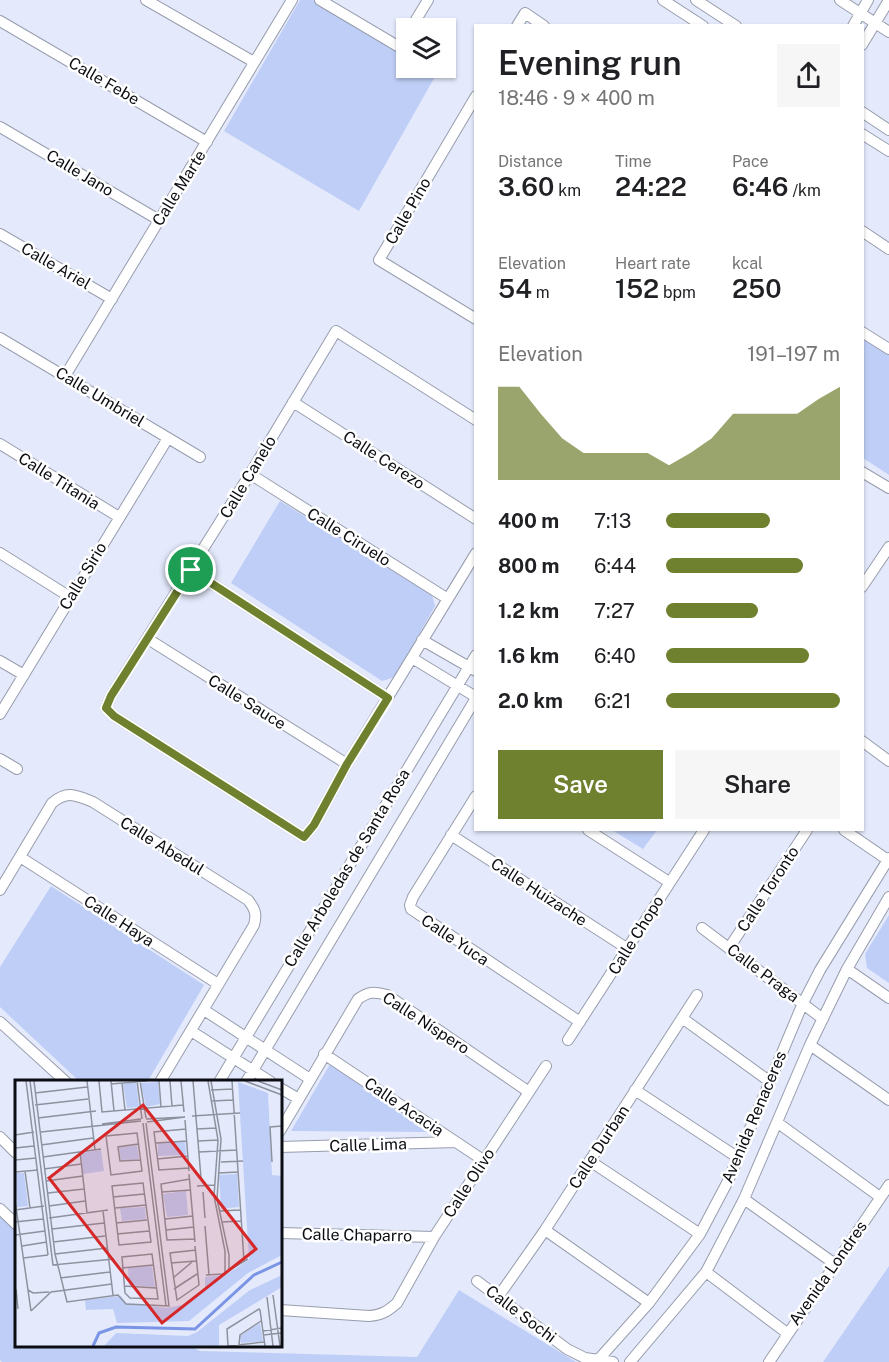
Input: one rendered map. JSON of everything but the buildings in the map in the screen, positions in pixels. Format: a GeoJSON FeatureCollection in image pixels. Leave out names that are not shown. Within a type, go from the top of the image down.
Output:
{"type":"FeatureCollection","features":[{"type":"Feature","properties":{"kind":"street"},"geometry":{"type":"LineString","coordinates":[[146,0],[255,62]]}},
{"type":"Feature","properties":{"kind":"street","name":"Calle Marte"},"geometry":{"type":"LineString","coordinates":[[65,376],[292,0]]}},
{"type":"Feature","properties":{"kind":"street"},"geometry":{"type":"LineString","coordinates":[[320,0],[396,45]]}},
{"type":"Feature","properties":{"kind":"street"},"geometry":{"type":"LineString","coordinates":[[417,18],[428,0]]}},
{"type":"Feature","properties":{"kind":"street"},"geometry":{"type":"LineString","coordinates":[[663,0],[700,24]]}},
{"type":"Feature","properties":{"kind":"street"},"geometry":{"type":"LineString","coordinates":[[696,0],[733,24]]}},
{"type":"Feature","properties":{"kind":"street"},"geometry":{"type":"LineString","coordinates":[[840,0],[889,32]]}},
{"type":"Feature","properties":{"kind":"street"},"geometry":{"type":"LineString","coordinates":[[854,24],[868,0]]}},
{"type":"Feature","properties":{"kind":"street"},"geometry":{"type":"LineString","coordinates":[[864,42],[889,0]]}},
{"type":"Feature","properties":{"kind":"street"},"geometry":{"type":"LineString","coordinates":[[518,24],[525,13],[541,24]]}},
{"type":"Feature","properties":{"kind":"street","name":"Calle Febe"},"geometry":{"type":"LineString","coordinates":[[0,21],[207,142]]}},
{"type":"Feature","properties":{"kind":"street","name":"Calle Pino"},"geometry":{"type":"LineString","coordinates":[[474,99],[379,260],[474,319]]}},
{"type":"Feature","properties":{"kind":"street"},"geometry":{"type":"LineString","coordinates":[[864,113],[889,130]]}},
{"type":"Feature","properties":{"kind":"street","name":"Calle Jano"},"geometry":{"type":"LineString","coordinates":[[0,127],[159,220]]}},
{"type":"Feature","properties":{"kind":"street"},"geometry":{"type":"LineString","coordinates":[[864,135],[889,151]]}},
{"type":"Feature","properties":{"kind":"street"},"geometry":{"type":"LineString","coordinates":[[864,232],[889,249]]}},
{"type":"Feature","properties":{"kind":"street","name":"Calle Ariel"},"geometry":{"type":"LineString","coordinates":[[0,234],[112,299]]}},
{"type":"Feature","properties":{"kind":"street","name":"Calle Canelo"},"geometry":{"type":"LineString","coordinates":[[474,419],[336,331],[191,570],[108,701],[106,708],[299,836],[304,837],[311,831],[347,764],[474,556]]}},
{"type":"Feature","properties":{"kind":"street"},"geometry":{"type":"LineString","coordinates":[[864,333],[889,350]]}},
{"type":"Feature","properties":{"kind":"street","name":"Calle Umbriel"},"geometry":{"type":"LineString","coordinates":[[0,338],[200,457]]}},
{"type":"Feature","properties":{"kind":"street","name":"Calle Cerezo"},"geometry":{"type":"LineString","coordinates":[[293,402],[474,518]]}},
{"type":"Feature","properties":{"kind":"street","name":"Calle Sirio"},"geometry":{"type":"LineString","coordinates":[[0,714],[168,438]]}},
{"type":"Feature","properties":{"kind":"street","name":"Calle Titania"},"geometry":{"type":"LineString","coordinates":[[0,444],[119,517]]}},
{"type":"Feature","properties":{"kind":"street"},"geometry":{"type":"LineString","coordinates":[[864,473],[889,489]]}},
{"type":"Feature","properties":{"kind":"street","name":"Calle Ciruelo"},"geometry":{"type":"LineString","coordinates":[[250,474],[448,599]]}},
{"type":"Feature","properties":{"kind":"street"},"geometry":{"type":"LineString","coordinates":[[864,579],[889,547]]}},
{"type":"Feature","properties":{"kind":"street"},"geometry":{"type":"LineString","coordinates":[[0,553],[70,597]]}},
{"type":"Feature","properties":{"kind":"street"},"geometry":{"type":"LineString","coordinates":[[191,570],[388,698]]}},
{"type":"Feature","properties":{"kind":"street","name":"Calle Sauce"},"geometry":{"type":"LineString","coordinates":[[148,639],[347,764]]}},
{"type":"Feature","properties":{"kind":"street"},"geometry":{"type":"LineString","coordinates":[[422,640],[472,669]]}},
{"type":"Feature","properties":{"kind":"street"},"geometry":{"type":"LineString","coordinates":[[412,658],[474,697]]}},
{"type":"Feature","properties":{"kind":"street"},"geometry":{"type":"LineString","coordinates":[[0,661],[24,675]]}},
{"type":"Feature","properties":{"kind":"street","name":"Calle Arboledas de Santa Rosa"},"geometry":{"type":"LineString","coordinates":[[220,1080],[457,686],[472,669]]}},
{"type":"Feature","properties":{"kind":"street","name":"Calle Arboledas de Santa Rosa"},"geometry":{"type":"LineString","coordinates":[[247,1080],[474,701]]}},
{"type":"Feature","properties":{"kind":"street"},"geometry":{"type":"LineString","coordinates":[[864,742],[889,761]]}},
{"type":"Feature","properties":{"kind":"street"},"geometry":{"type":"LineString","coordinates":[[0,759],[17,769]]}},
{"type":"Feature","properties":{"kind":"street","name":"Calle Abedul"},"geometry":{"type":"LineString","coordinates":[[0,890],[52,803],[64,795],[76,795],[93,802],[248,900],[254,907],[256,916],[254,925],[161,1080]]}},
{"type":"Feature","properties":{"kind":"street","name":"Calle Yuca"},"geometry":{"type":"LineString","coordinates":[[474,799],[413,897],[410,904],[411,909],[580,1022]]}},
{"type":"Feature","properties":{"kind":"street"},"geometry":{"type":"LineString","coordinates":[[590,831],[669,882]]}},
{"type":"Feature","properties":{"kind":"street","name":"Calle Chopo"},"geometry":{"type":"LineString","coordinates":[[568,1040],[703,831]]}},
{"type":"Feature","properties":{"kind":"street","name":"Calle Toronto"},"geometry":{"type":"LineString","coordinates":[[729,948],[806,831]]}},
{"type":"Feature","properties":{"kind":"street"},"geometry":{"type":"LineString","coordinates":[[846,831],[889,859]]}},
{"type":"Feature","properties":{"kind":"street","name":"Calle Huizache"},"geometry":{"type":"LineString","coordinates":[[451,835],[628,949]]}},
{"type":"Feature","properties":{"kind":"street","name":"Calle Haya"},"geometry":{"type":"LineString","coordinates":[[20,858],[218,984]]}},
{"type":"Feature","properties":{"kind":"street","name":"Avenida Renaceres"},"geometry":{"type":"LineString","coordinates":[[598,1360],[649,1303],[700,1234],[724,1189],[803,1003],[825,961],[889,859]]}},
{"type":"Feature","properties":{"kind":"street","name":"Avenida Renaceres"},"geometry":{"type":"LineString","coordinates":[[630,1362],[706,1272],[744,1199],[810,1045],[847,969],[889,897]]}},
{"type":"Feature","properties":{"kind":"street","name":"Calle Praga"},"geometry":{"type":"LineString","coordinates":[[702,928],[823,1019]]}},
{"type":"Feature","properties":{"kind":"street"},"geometry":{"type":"LineString","coordinates":[[847,969],[889,998]]}},
{"type":"Feature","properties":{"kind":"street","name":"Calle Níspero"},"geometry":{"type":"LineString","coordinates":[[282,1127],[358,999],[367,992],[387,995],[529,1092]]}},
{"type":"Feature","properties":{"kind":"street","name":"Calle Durban"},"geometry":{"type":"LineString","coordinates":[[498,1297],[590,1161],[697,995]]}},
{"type":"Feature","properties":{"kind":"street"},"geometry":{"type":"LineString","coordinates":[[204,1010],[310,1078]]}},
{"type":"Feature","properties":{"kind":"street"},"geometry":{"type":"LineString","coordinates":[[682,1018],[768,1081]]}},
{"type":"Feature","properties":{"kind":"street"},"geometry":{"type":"LineString","coordinates":[[0,1022],[64,1080]]}},
{"type":"Feature","properties":{"kind":"street"},"geometry":{"type":"LineString","coordinates":[[191,1031],[268,1080]]}},
{"type":"Feature","properties":{"kind":"street"},"geometry":{"type":"LineString","coordinates":[[810,1045],[889,1100]]}},
{"type":"Feature","properties":{"kind":"street","name":"Calle Acacia"},"geometry":{"type":"LineString","coordinates":[[324,1054],[483,1160]]}},
{"type":"Feature","properties":{"kind":"street","name":"Calle Olivo"},"geometry":{"type":"LineString","coordinates":[[282,1310],[369,1316],[389,1311],[397,1303],[434,1237],[546,1066]]}},
{"type":"Feature","properties":{"kind":"street"},"geometry":{"type":"LineString","coordinates":[[282,1089],[298,1099]]}},
{"type":"Feature","properties":{"kind":"street"},"geometry":{"type":"LineString","coordinates":[[635,1090],[737,1157]]}},
{"type":"Feature","properties":{"kind":"street"},"geometry":{"type":"LineString","coordinates":[[778,1124],[880,1197]]}},
{"type":"Feature","properties":{"kind":"street"},"geometry":{"type":"LineString","coordinates":[[0,1137],[15,1152]]}},
{"type":"Feature","properties":{"kind":"street","name":"Calle Lima"},"geometry":{"type":"LineString","coordinates":[[282,1147],[456,1142]]}},
{"type":"Feature","properties":{"kind":"street"},"geometry":{"type":"LineString","coordinates":[[590,1161],[700,1234]]}},
{"type":"Feature","properties":{"kind":"street","name":"Avenida Londres"},"geometry":{"type":"LineString","coordinates":[[769,1362],[889,1185]]}},
{"type":"Feature","properties":{"kind":"street"},"geometry":{"type":"LineString","coordinates":[[744,1199],[835,1264]]}},
{"type":"Feature","properties":{"kind":"street"},"geometry":{"type":"LineString","coordinates":[[0,1209],[15,1223]]}},
{"type":"Feature","properties":{"kind":"street"},"geometry":{"type":"LineString","coordinates":[[544,1230],[649,1303]]}},
{"type":"Feature","properties":{"kind":"street","name":"Calle Chaparro"},"geometry":{"type":"LineString","coordinates":[[282,1233],[434,1237]]}},
{"type":"Feature","properties":{"kind":"street"},"geometry":{"type":"LineString","coordinates":[[706,1272],[787,1333]]}},
{"type":"Feature","properties":{"kind":"street","name":"Calle Sochi"},"geometry":{"type":"LineString","coordinates":[[477,1281],[567,1349],[585,1358],[613,1362]]}},
{"type":"Feature","properties":{"kind":"shaded area"},"geometry":{"type":"Polygon","coordinates":[[[300,0],[313,0],[396,49],[396,78],[434,78],[359,211],[224,131],[300,0]]]}},
{"type":"Feature","properties":{"kind":"shaded area"},"geometry":{"type":"Polygon","coordinates":[[[864,336],[889,352],[889,475],[864,459],[864,336]]]}},
{"type":"Feature","properties":{"kind":"shaded area"},"geometry":{"type":"Polygon","coordinates":[[[280,501],[432,595],[435,606],[395,677],[382,681],[231,583],[280,501]]]}},
{"type":"Feature","properties":{"kind":"shaded area"},"geometry":{"type":"Polygon","coordinates":[[[614,831],[656,831],[643,849],[614,831]]]}},
{"type":"Feature","properties":{"kind":"shaded area"},"geometry":{"type":"Polygon","coordinates":[[[51,886],[204,985],[149,1080],[78,1080],[0,1007],[0,967],[51,886]]]}},
{"type":"Feature","properties":{"kind":"shaded area"},"geometry":{"type":"Polygon","coordinates":[[[889,915],[889,983],[867,968],[865,954],[889,915]]]}},
{"type":"Feature","properties":{"kind":"shaded area"},"geometry":{"type":"Polygon","coordinates":[[[330,1064],[427,1132],[291,1131],[330,1064]]]}},
{"type":"Feature","properties":{"kind":"shaded area"},"geometry":{"type":"Polygon","coordinates":[[[0,1202],[15,1217],[15,1347],[192,1347],[200,1351],[417,1357],[459,1290],[576,1362],[2,1362],[0,1360],[0,1202]]]}},
{"type":"Feature","properties":{"kind":"shaded area"},"geometry":{"type":"Polygon","coordinates":[[[889,1266],[889,1362],[823,1362],[889,1266]]]}},
{"type":"Feature","properties":{"kind":"route"},"geometry":{"type":"LineString","coordinates":[[191,570],[388,698],[347,764],[311,831],[304,837],[299,836],[114,716],[106,708],[111,696],[191,570]]}}]}
